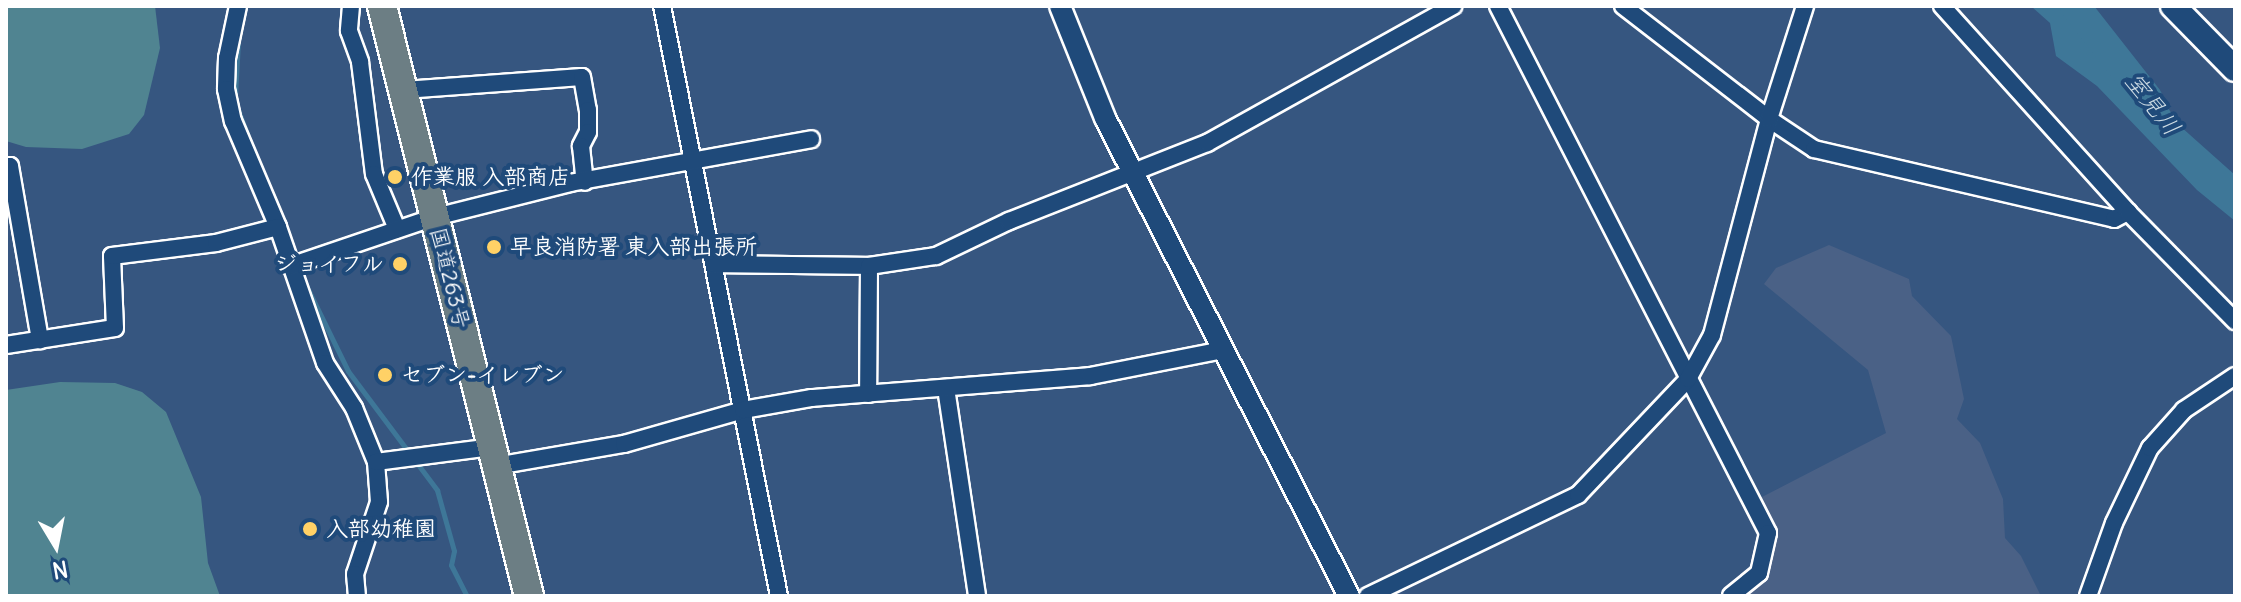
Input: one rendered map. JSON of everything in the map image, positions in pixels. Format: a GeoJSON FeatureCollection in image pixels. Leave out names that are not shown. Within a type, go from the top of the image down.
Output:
{"type":"FeatureCollection","features":[{"type":"Feature","properties":{"kind":"highway","name":"国道263号"},"geometry":{"type":"LineString","coordinates":[[382,6],[529,596]]}},
{"type":"Feature","properties":{"kind":"main road"},"geometry":{"type":"LineString","coordinates":[[2173,6],[2235,69]]}},
{"type":"Feature","properties":{"kind":"street"},"geometry":{"type":"LineString","coordinates":[[238,6],[227,58],[226,89],[233,121],[278,227],[325,363],[354,408],[376,462],[379,502],[355,574],[357,596]]}},
{"type":"Feature","properties":{"kind":"street"},"geometry":{"type":"LineString","coordinates":[[351,6],[349,31],[360,62],[374,174],[397,229]]}},
{"type":"Feature","properties":{"kind":"street"},"geometry":{"type":"LineString","coordinates":[[662,6],[779,596]]}},
{"type":"Feature","properties":{"kind":"street"},"geometry":{"type":"LineString","coordinates":[[1060,6],[1074,46],[1133,173],[1349,596]]}},
{"type":"Feature","properties":{"kind":"street"},"geometry":{"type":"LineString","coordinates":[[714,264],[869,266],[936,256],[1009,221],[1207,143],[1453,6]]}},
{"type":"Feature","properties":{"kind":"street"},"geometry":{"type":"LineString","coordinates":[[1498,6],[1768,533],[1759,573],[1731,596]]}},
{"type":"Feature","properties":{"kind":"street"},"geometry":{"type":"LineString","coordinates":[[1623,6],[1769,119],[1814,149],[2114,219],[2128,212]]}},
{"type":"Feature","properties":{"kind":"street"},"geometry":{"type":"LineString","coordinates":[[1368,596],[1578,495],[1688,379],[1712,335],[1769,119],[1805,6]]}},
{"type":"Feature","properties":{"kind":"street"},"geometry":{"type":"LineString","coordinates":[[1942,6],[2128,212],[2235,321]]}},
{"type":"Feature","properties":{"kind":"street"},"geometry":{"type":"LineString","coordinates":[[404,90],[582,77],[588,110],[588,132],[581,146],[585,182]]}},
{"type":"Feature","properties":{"kind":"street"},"geometry":{"type":"LineString","coordinates":[[290,266],[435,217],[585,182],[811,139]]}},
{"type":"Feature","properties":{"kind":"street"},"geometry":{"type":"LineString","coordinates":[[6,167],[10,166],[40,340]]}},
{"type":"Feature","properties":{"kind":"street"},"geometry":{"type":"LineString","coordinates":[[6,345],[115,328],[112,256],[216,243],[278,227]]}},
{"type":"Feature","properties":{"kind":"street"},"geometry":{"type":"LineString","coordinates":[[868,394],[869,266]]}},
{"type":"Feature","properties":{"kind":"street"},"geometry":{"type":"LineString","coordinates":[[376,462],[409,458],[493,457],[624,444],[743,410],[812,398],[1090,376],[1223,350]]}},
{"type":"Feature","properties":{"kind":"street"},"geometry":{"type":"LineString","coordinates":[[2088,596],[2114,523],[2150,448],[2184,410],[2235,376]]}},
{"type":"Feature","properties":{"kind":"street"},"geometry":{"type":"LineString","coordinates":[[946,388],[977,596]]}},
{"type":"Feature","properties":{"kind":"shaded area"},"geometry":{"type":"Polygon","coordinates":[[[1829,245],[1909,279],[1912,296],[1951,336],[1964,399],[1957,419],[1980,443],[2003,499],[2005,538],[2021,556],[2041,596],[1736,596],[1769,569],[1774,530],[1758,499],[1886,433],[1868,370],[1764,284],[1776,268],[1829,245]]]}},
{"type":"Feature","properties":{"kind":"green space"},"geometry":{"type":"Polygon","coordinates":[[[6,6],[155,6],[160,48],[144,115],[129,134],[82,149],[26,147],[6,141],[6,6]]]}},
{"type":"Feature","properties":{"kind":"green space"},"geometry":{"type":"Polygon","coordinates":[[[60,382],[115,383],[142,392],[166,412],[201,497],[208,563],[220,596],[6,596],[6,390],[60,382]]]}},
{"type":"Feature","properties":{"kind":"water"},"geometry":{"type":"Polygon","coordinates":[[[2031,6],[2068,6],[2083,31],[2115,67],[2126,65],[2134,71],[2166,105],[2180,126],[2235,175],[2235,221],[2197,190],[2097,86],[2056,56],[2050,23],[2031,6]]]}},
{"type":"Feature","properties":{"kind":"waterway","name":"室見川"},"geometry":{"type":"LineString","coordinates":[[2075,6],[2148,99]]}},
{"type":"Feature","properties":{"kind":"waterway"},"geometry":{"type":"LineString","coordinates":[[235,96],[238,42]]}},
{"type":"Feature","properties":{"kind":"waterway"},"geometry":{"type":"LineString","coordinates":[[238,110],[247,134]]}},
{"type":"Feature","properties":{"kind":"waterway"},"geometry":{"type":"LineString","coordinates":[[273,195],[293,249]]}},
{"type":"Feature","properties":{"kind":"waterway"},"geometry":{"type":"LineString","coordinates":[[304,281],[348,371],[437,490],[454,551],[451,565],[467,596]]}},
{"type":"Feature","properties":{"kind":"place","name":"作業服 入部商店"},"geometry":{"type":"Point","coordinates":[395,177]}},
{"type":"Feature","properties":{"kind":"place","name":"早良消防署 東入部出張所"},"geometry":{"type":"Point","coordinates":[494,247]}},
{"type":"Feature","properties":{"kind":"place","name":"ジョイフル"},"geometry":{"type":"Point","coordinates":[400,264]}},
{"type":"Feature","properties":{"kind":"place","name":"セブン-イレブン"},"geometry":{"type":"Point","coordinates":[385,375]}},
{"type":"Feature","properties":{"kind":"place","name":"入部幼稚園"},"geometry":{"type":"Point","coordinates":[310,529]}}]}
